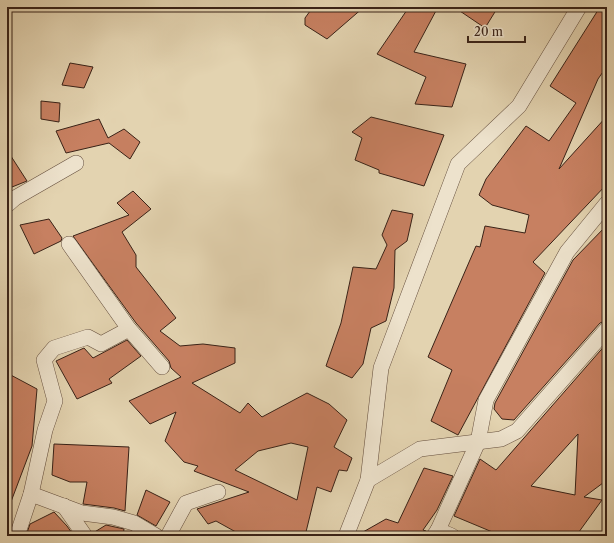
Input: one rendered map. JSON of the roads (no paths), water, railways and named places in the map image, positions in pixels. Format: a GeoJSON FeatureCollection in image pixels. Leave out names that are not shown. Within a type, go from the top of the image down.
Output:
{"type":"FeatureCollection","features":[{"type":"Feature","properties":{"kind":"street"},"geometry":{"type":"LineString","coordinates":[[346,536],[368,480],[381,368],[458,164],[519,106],[579,7]]}},
{"type":"Feature","properties":{"kind":"street"},"geometry":{"type":"LineString","coordinates":[[7,206],[15,198],[76,163]]}},
{"type":"Feature","properties":{"kind":"street"},"geometry":{"type":"LineString","coordinates":[[452,536],[436,533],[478,442],[486,400],[567,252],[607,203]]}},
{"type":"Feature","properties":{"kind":"street"},"geometry":{"type":"LineString","coordinates":[[69,244],[129,329],[162,367]]}},
{"type":"Feature","properties":{"kind":"street"},"geometry":{"type":"LineString","coordinates":[[17,536],[31,494],[45,430],[55,401],[44,360],[54,348],[88,337],[101,344],[129,329]]}},
{"type":"Feature","properties":{"kind":"street"},"geometry":{"type":"LineString","coordinates":[[368,480],[420,449],[501,439],[517,431],[607,329]]}},
{"type":"Feature","properties":{"kind":"street"},"geometry":{"type":"LineString","coordinates":[[168,536],[186,503],[218,492]]}},
{"type":"Feature","properties":{"kind":"street"},"geometry":{"type":"LineString","coordinates":[[31,494],[82,513],[113,517],[134,523],[156,536]]}},
{"type":"Feature","properties":{"kind":"street"},"geometry":{"type":"LineString","coordinates":[[64,506],[85,536]]}}]}
